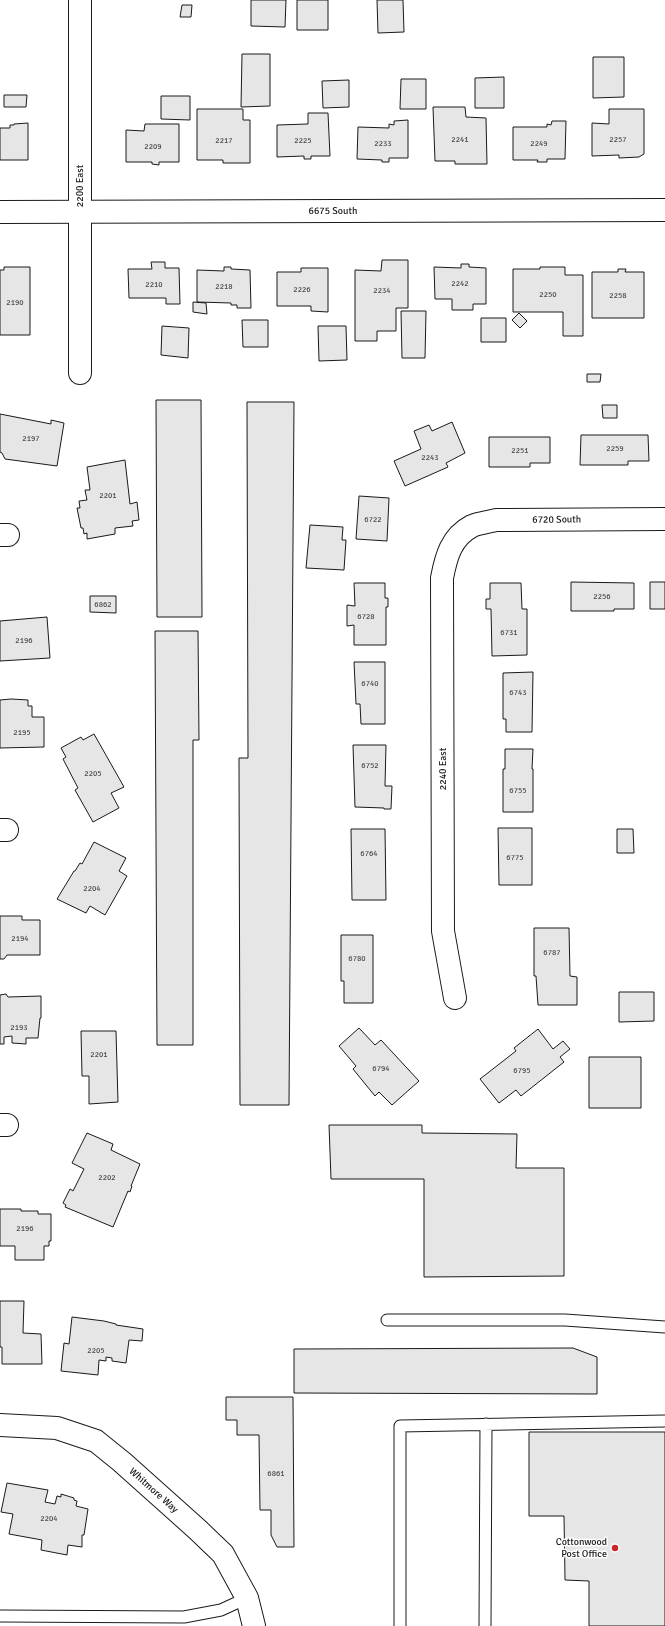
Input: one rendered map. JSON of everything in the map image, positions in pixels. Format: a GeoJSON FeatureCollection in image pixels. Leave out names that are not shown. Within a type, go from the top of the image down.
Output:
{"type":"FeatureCollection","features":[{"type":"Feature","properties":{"kind":"street","name":"2200 East"},"geometry":{"type":"LineString","coordinates":[[80,0],[80,373]]}},
{"type":"Feature","properties":{"kind":"street","name":"6675 South"},"geometry":{"type":"LineString","coordinates":[[0,212],[665,210]]}},
{"type":"Feature","properties":{"kind":"street","name":"6720 South"},"geometry":{"type":"LineString","coordinates":[[454,540],[472,526],[496,520],[665,519]]}},
{"type":"Feature","properties":{"kind":"street","name":"2240 East"},"geometry":{"type":"LineString","coordinates":[[454,540],[446,558],[442,578],[443,931],[455,998]]}},
{"type":"Feature","properties":{"kind":"street","name":"Whitmore Way"},"geometry":{"type":"LineString","coordinates":[[0,1425],[57,1428],[96,1442],[122,1462],[223,1554],[247,1598],[254,1626]]}},
{"type":"Feature","properties":{"kind":"lane"},"geometry":{"type":"LineString","coordinates":[[387,1320],[565,1320],[665,1327]]}},
{"type":"Feature","properties":{"kind":"lane"},"geometry":{"type":"LineString","coordinates":[[400,1626],[400,1426],[665,1421]]}},
{"type":"Feature","properties":{"kind":"lane"},"geometry":{"type":"LineString","coordinates":[[485,1626],[486,1424]]}},
{"type":"Feature","properties":{"kind":"lane"},"geometry":{"type":"LineString","coordinates":[[0,1616],[184,1618],[221,1610],[247,1598]]}},
{"type":"Feature","properties":{"kind":"building"},"geometry":{"type":"Polygon","coordinates":[[[251,0],[286,0],[285,27],[251,26],[251,0]]]}},
{"type":"Feature","properties":{"kind":"building"},"geometry":{"type":"Polygon","coordinates":[[[297,0],[328,0],[328,30],[297,30],[297,0]]]}},
{"type":"Feature","properties":{"kind":"building"},"geometry":{"type":"Polygon","coordinates":[[[377,0],[403,0],[404,32],[378,33],[377,0]]]}},
{"type":"Feature","properties":{"kind":"building"},"geometry":{"type":"Polygon","coordinates":[[[182,5],[192,5],[191,17],[180,17],[182,5]]]}},
{"type":"Feature","properties":{"kind":"building"},"geometry":{"type":"Polygon","coordinates":[[[242,54],[270,54],[270,106],[241,107],[242,54]]]}},
{"type":"Feature","properties":{"kind":"building"},"geometry":{"type":"Polygon","coordinates":[[[593,57],[624,57],[624,97],[593,98],[593,57]]]}},
{"type":"Feature","properties":{"kind":"building"},"geometry":{"type":"Polygon","coordinates":[[[504,77],[504,108],[475,108],[475,78],[504,77]]]}},
{"type":"Feature","properties":{"kind":"building"},"geometry":{"type":"Polygon","coordinates":[[[401,79],[426,79],[426,109],[400,109],[401,79]]]}},
{"type":"Feature","properties":{"kind":"building"},"geometry":{"type":"Polygon","coordinates":[[[349,80],[349,107],[323,108],[322,81],[349,80]]]}},
{"type":"Feature","properties":{"kind":"building"},"geometry":{"type":"Polygon","coordinates":[[[4,95],[27,95],[26,107],[4,107],[4,95]]]}},
{"type":"Feature","properties":{"kind":"building"},"geometry":{"type":"Polygon","coordinates":[[[161,96],[190,96],[190,120],[161,119],[161,96]]]}},
{"type":"Feature","properties":{"kind":"building"},"geometry":{"type":"Polygon","coordinates":[[[433,107],[465,107],[466,117],[486,118],[487,164],[455,164],[455,161],[435,161],[433,107]]]}},
{"type":"Feature","properties":{"kind":"building"},"geometry":{"type":"Polygon","coordinates":[[[197,109],[243,109],[243,120],[250,120],[250,163],[223,163],[223,160],[197,160],[197,109]]]}},
{"type":"Feature","properties":{"kind":"building"},"geometry":{"type":"Polygon","coordinates":[[[609,109],[644,109],[644,154],[639,157],[619,158],[619,155],[592,156],[592,123],[609,124],[609,109]]]}},
{"type":"Feature","properties":{"kind":"building"},"geometry":{"type":"Polygon","coordinates":[[[308,113],[328,113],[330,156],[311,156],[311,159],[304,159],[304,156],[277,157],[277,125],[308,124],[308,113]]]}},
{"type":"Feature","properties":{"kind":"building"},"geometry":{"type":"Polygon","coordinates":[[[408,120],[408,158],[389,158],[389,162],[382,162],[382,160],[357,159],[358,127],[389,128],[389,124],[394,125],[394,121],[408,120]]]}},
{"type":"Feature","properties":{"kind":"building"},"geometry":{"type":"Polygon","coordinates":[[[552,121],[566,121],[565,159],[547,159],[547,162],[537,162],[538,160],[513,160],[513,127],[547,127],[547,124],[551,125],[552,121]]]}},
{"type":"Feature","properties":{"kind":"building"},"geometry":{"type":"Polygon","coordinates":[[[28,123],[28,160],[0,160],[0,128],[10,128],[10,125],[28,123]]]}},
{"type":"Feature","properties":{"kind":"building"},"geometry":{"type":"Polygon","coordinates":[[[145,124],[179,124],[179,162],[159,162],[159,165],[152,164],[152,162],[126,162],[126,130],[144,131],[145,124]]]}},
{"type":"Feature","properties":{"kind":"building"},"geometry":{"type":"Polygon","coordinates":[[[382,260],[408,260],[408,308],[396,308],[396,331],[377,331],[377,341],[355,341],[355,270],[381,271],[382,260]]]}},
{"type":"Feature","properties":{"kind":"building"},"geometry":{"type":"Polygon","coordinates":[[[151,262],[165,262],[165,268],[179,268],[180,304],[166,304],[166,298],[129,298],[128,269],[152,269],[151,262]]]}},
{"type":"Feature","properties":{"kind":"building"},"geometry":{"type":"Polygon","coordinates":[[[461,264],[469,264],[469,267],[486,268],[486,304],[473,304],[473,310],[452,310],[452,299],[435,299],[434,267],[461,268],[461,264]]]}},
{"type":"Feature","properties":{"kind":"building"},"geometry":{"type":"Polygon","coordinates":[[[4,267],[30,267],[30,335],[0,335],[0,270],[4,270],[4,267]]]}},
{"type":"Feature","properties":{"kind":"building"},"geometry":{"type":"Polygon","coordinates":[[[224,267],[250,270],[251,308],[237,308],[237,305],[231,305],[231,303],[197,302],[197,270],[224,271],[224,267]]]}},
{"type":"Feature","properties":{"kind":"building"},"geometry":{"type":"Polygon","coordinates":[[[540,267],[565,267],[565,275],[583,275],[583,336],[563,336],[563,312],[513,312],[513,269],[540,269],[540,267]]]}},
{"type":"Feature","properties":{"kind":"building"},"geometry":{"type":"Polygon","coordinates":[[[301,268],[328,268],[328,312],[311,311],[311,306],[277,306],[277,272],[301,272],[301,268]]]}},
{"type":"Feature","properties":{"kind":"building"},"geometry":{"type":"Polygon","coordinates":[[[618,269],[626,269],[625,272],[644,272],[644,318],[592,318],[592,272],[618,272],[618,269]]]}},
{"type":"Feature","properties":{"kind":"building"},"geometry":{"type":"Polygon","coordinates":[[[193,302],[206,303],[207,314],[193,312],[193,302]]]}},
{"type":"Feature","properties":{"kind":"building"},"geometry":{"type":"Polygon","coordinates":[[[401,311],[426,311],[425,358],[402,358],[401,311]]]}},
{"type":"Feature","properties":{"kind":"building"},"geometry":{"type":"Polygon","coordinates":[[[519,313],[527,321],[520,328],[512,320],[519,313]]]}},
{"type":"Feature","properties":{"kind":"building"},"geometry":{"type":"Polygon","coordinates":[[[481,318],[506,318],[506,342],[481,342],[481,318]]]}},
{"type":"Feature","properties":{"kind":"building"},"geometry":{"type":"Polygon","coordinates":[[[242,320],[268,320],[268,347],[243,347],[242,320]]]}},
{"type":"Feature","properties":{"kind":"building"},"geometry":{"type":"Polygon","coordinates":[[[162,326],[189,328],[188,358],[161,355],[162,326]]]}},
{"type":"Feature","properties":{"kind":"building"},"geometry":{"type":"Polygon","coordinates":[[[318,326],[346,326],[347,360],[319,361],[318,326]]]}},
{"type":"Feature","properties":{"kind":"building"},"geometry":{"type":"Polygon","coordinates":[[[587,374],[601,374],[600,382],[587,382],[587,374]]]}},
{"type":"Feature","properties":{"kind":"building"},"geometry":{"type":"Polygon","coordinates":[[[156,400],[201,400],[202,617],[157,617],[156,400]]]}},
{"type":"Feature","properties":{"kind":"building"},"geometry":{"type":"Polygon","coordinates":[[[247,402],[294,402],[289,1105],[240,1105],[239,758],[248,758],[247,402]]]}},
{"type":"Feature","properties":{"kind":"building"},"geometry":{"type":"Polygon","coordinates":[[[602,405],[617,405],[617,418],[603,418],[602,405]]]}},
{"type":"Feature","properties":{"kind":"building"},"geometry":{"type":"Polygon","coordinates":[[[0,414],[51,424],[51,420],[64,423],[57,466],[5,459],[0,452],[0,414]]]}},
{"type":"Feature","properties":{"kind":"building"},"geometry":{"type":"Polygon","coordinates":[[[452,422],[465,453],[446,463],[448,467],[405,486],[394,461],[421,449],[414,431],[429,425],[432,431],[452,422]]]}},
{"type":"Feature","properties":{"kind":"building"},"geometry":{"type":"Polygon","coordinates":[[[581,435],[648,435],[649,461],[628,461],[628,465],[580,465],[581,435]]]}},
{"type":"Feature","properties":{"kind":"building"},"geometry":{"type":"Polygon","coordinates":[[[489,437],[550,437],[550,463],[530,463],[530,467],[489,467],[489,437]]]}},
{"type":"Feature","properties":{"kind":"building"},"geometry":{"type":"Polygon","coordinates":[[[125,460],[130,504],[137,502],[139,520],[132,521],[133,526],[115,528],[115,534],[87,539],[87,533],[84,534],[83,528],[81,528],[77,508],[80,508],[79,501],[87,500],[85,490],[90,490],[87,467],[125,460]]]}},
{"type":"Feature","properties":{"kind":"building"},"geometry":{"type":"Polygon","coordinates":[[[359,496],[389,498],[387,541],[356,539],[359,496]]]}},
{"type":"Feature","properties":{"kind":"building"},"geometry":{"type":"Polygon","coordinates":[[[310,525],[343,527],[342,540],[346,540],[344,570],[306,568],[310,525]]]}},
{"type":"Feature","properties":{"kind":"building"},"geometry":{"type":"Polygon","coordinates":[[[571,582],[634,583],[634,609],[614,609],[614,611],[571,611],[571,582]]]}},
{"type":"Feature","properties":{"kind":"building"},"geometry":{"type":"Polygon","coordinates":[[[650,582],[665,582],[665,609],[650,609],[650,582]]]}},
{"type":"Feature","properties":{"kind":"building"},"geometry":{"type":"Polygon","coordinates":[[[354,583],[385,583],[385,598],[388,598],[388,607],[386,607],[386,645],[354,645],[354,625],[347,626],[347,605],[355,606],[354,583]]]}},
{"type":"Feature","properties":{"kind":"building"},"geometry":{"type":"Polygon","coordinates":[[[490,583],[521,583],[522,609],[527,609],[527,655],[492,656],[491,609],[486,609],[486,599],[490,599],[490,583]]]}},
{"type":"Feature","properties":{"kind":"building"},"geometry":{"type":"Polygon","coordinates":[[[90,596],[116,596],[116,613],[90,612],[90,596]]]}},
{"type":"Feature","properties":{"kind":"building"},"geometry":{"type":"Polygon","coordinates":[[[47,617],[50,658],[0,661],[0,621],[47,617]]]}},
{"type":"Feature","properties":{"kind":"building"},"geometry":{"type":"Polygon","coordinates":[[[155,631],[198,631],[199,740],[193,740],[193,1045],[157,1045],[155,631]]]}},
{"type":"Feature","properties":{"kind":"building"},"geometry":{"type":"Polygon","coordinates":[[[354,662],[385,662],[385,724],[361,724],[360,704],[356,704],[354,662]]]}},
{"type":"Feature","properties":{"kind":"building"},"geometry":{"type":"Polygon","coordinates":[[[533,672],[532,732],[506,732],[506,719],[503,719],[503,673],[533,672]]]}},
{"type":"Feature","properties":{"kind":"building"},"geometry":{"type":"Polygon","coordinates":[[[0,700],[28,700],[28,706],[32,706],[32,717],[44,717],[44,747],[0,748],[0,700]]]}},
{"type":"Feature","properties":{"kind":"building"},"geometry":{"type":"Polygon","coordinates":[[[94,734],[124,787],[111,793],[119,808],[93,822],[75,790],[78,788],[63,759],[66,757],[61,748],[81,737],[83,740],[94,734]]]}},
{"type":"Feature","properties":{"kind":"building"},"geometry":{"type":"Polygon","coordinates":[[[353,745],[386,745],[385,786],[392,786],[391,809],[355,807],[353,745]]]}},
{"type":"Feature","properties":{"kind":"building"},"geometry":{"type":"Polygon","coordinates":[[[505,749],[533,749],[533,812],[503,812],[503,769],[505,769],[505,749]]]}},
{"type":"Feature","properties":{"kind":"building"},"geometry":{"type":"Polygon","coordinates":[[[498,828],[532,828],[532,885],[499,885],[498,828]]]}},
{"type":"Feature","properties":{"kind":"building"},"geometry":{"type":"Polygon","coordinates":[[[351,829],[385,829],[386,900],[352,900],[351,829]]]}},
{"type":"Feature","properties":{"kind":"building"},"geometry":{"type":"Polygon","coordinates":[[[617,829],[633,829],[634,853],[617,853],[617,829]]]}},
{"type":"Feature","properties":{"kind":"building"},"geometry":{"type":"Polygon","coordinates":[[[94,842],[126,858],[119,871],[127,876],[105,915],[90,906],[86,913],[57,899],[74,871],[80,863],[82,864],[94,842]]]}},
{"type":"Feature","properties":{"kind":"building"},"geometry":{"type":"Polygon","coordinates":[[[0,916],[22,916],[22,920],[40,920],[40,955],[7,955],[4,959],[0,959],[0,916]]]}},
{"type":"Feature","properties":{"kind":"building"},"geometry":{"type":"Polygon","coordinates":[[[534,928],[569,928],[570,976],[577,977],[577,1005],[538,1005],[536,976],[534,976],[534,928]]]}},
{"type":"Feature","properties":{"kind":"building"},"geometry":{"type":"Polygon","coordinates":[[[341,935],[373,935],[373,1003],[344,1003],[344,981],[341,981],[341,935]]]}},
{"type":"Feature","properties":{"kind":"building"},"geometry":{"type":"Polygon","coordinates":[[[619,992],[654,992],[654,1021],[619,1022],[619,992]]]}},
{"type":"Feature","properties":{"kind":"building"},"geometry":{"type":"Polygon","coordinates":[[[6,994],[8,997],[41,996],[41,1018],[38,1038],[26,1038],[26,1044],[12,1043],[12,1036],[4,1037],[4,1044],[0,1044],[0,995],[6,994]]]}},
{"type":"Feature","properties":{"kind":"building"},"geometry":{"type":"Polygon","coordinates":[[[359,1028],[375,1045],[381,1040],[419,1081],[392,1105],[379,1092],[375,1096],[353,1069],[356,1066],[339,1046],[359,1028]]]}},
{"type":"Feature","properties":{"kind":"building"},"geometry":{"type":"Polygon","coordinates":[[[538,1029],[553,1049],[563,1041],[570,1049],[560,1057],[564,1062],[521,1096],[516,1090],[499,1103],[480,1079],[516,1051],[514,1048],[538,1029]]]}},
{"type":"Feature","properties":{"kind":"building"},"geometry":{"type":"Polygon","coordinates":[[[81,1031],[116,1031],[118,1102],[89,1104],[89,1076],[82,1076],[81,1031]]]}},
{"type":"Feature","properties":{"kind":"building"},"geometry":{"type":"Polygon","coordinates":[[[589,1057],[641,1057],[641,1108],[589,1108],[589,1057]]]}},
{"type":"Feature","properties":{"kind":"building"},"geometry":{"type":"Polygon","coordinates":[[[329,1125],[422,1125],[422,1133],[517,1134],[516,1168],[564,1168],[564,1276],[424,1277],[424,1179],[331,1179],[329,1125]]]}},
{"type":"Feature","properties":{"kind":"building"},"geometry":{"type":"Polygon","coordinates":[[[87,1133],[113,1144],[111,1150],[140,1164],[130,1192],[128,1191],[113,1227],[65,1207],[66,1205],[63,1203],[70,1189],[73,1191],[84,1169],[72,1163],[87,1133]]]}},
{"type":"Feature","properties":{"kind":"building"},"geometry":{"type":"Polygon","coordinates":[[[0,1209],[21,1209],[21,1211],[38,1211],[38,1214],[51,1214],[51,1241],[49,1241],[49,1246],[44,1246],[44,1260],[15,1260],[15,1246],[0,1246],[0,1209]]]}},
{"type":"Feature","properties":{"kind":"building"},"geometry":{"type":"Polygon","coordinates":[[[0,1301],[24,1301],[23,1333],[41,1334],[42,1364],[2,1364],[2,1347],[0,1347],[0,1301]]]}},
{"type":"Feature","properties":{"kind":"building"},"geometry":{"type":"Polygon","coordinates":[[[72,1317],[104,1321],[116,1325],[143,1329],[142,1341],[129,1340],[126,1363],[112,1361],[112,1358],[106,1357],[106,1361],[99,1360],[98,1375],[61,1371],[64,1343],[69,1344],[72,1317]]]}},
{"type":"Feature","properties":{"kind":"building"},"geometry":{"type":"Polygon","coordinates":[[[573,1348],[597,1357],[597,1394],[294,1393],[294,1349],[573,1348]]]}},
{"type":"Feature","properties":{"kind":"building"},"geometry":{"type":"Polygon","coordinates":[[[226,1397],[293,1397],[294,1547],[277,1547],[271,1535],[271,1510],[260,1510],[259,1435],[237,1435],[237,1420],[226,1420],[226,1397]]]}},
{"type":"Feature","properties":{"kind":"building","name":"Cottonwood Post Office"},"geometry":{"type":"Polygon","coordinates":[[[529,1432],[665,1432],[665,1626],[589,1626],[589,1581],[565,1580],[564,1516],[529,1516],[529,1432]]]}},
{"type":"Feature","properties":{"kind":"building"},"geometry":{"type":"Polygon","coordinates":[[[7,1483],[48,1490],[45,1502],[55,1504],[57,1496],[61,1497],[61,1494],[74,1498],[74,1500],[77,1501],[76,1506],[88,1509],[84,1535],[82,1535],[82,1547],[68,1545],[67,1555],[41,1550],[42,1540],[9,1534],[13,1514],[1,1512],[7,1483]]]}},
{"type":"Feature","properties":{"kind":"place","name":"Cottonwood Post Office"},"geometry":{"type":"Point","coordinates":[615,1548]}}]}
